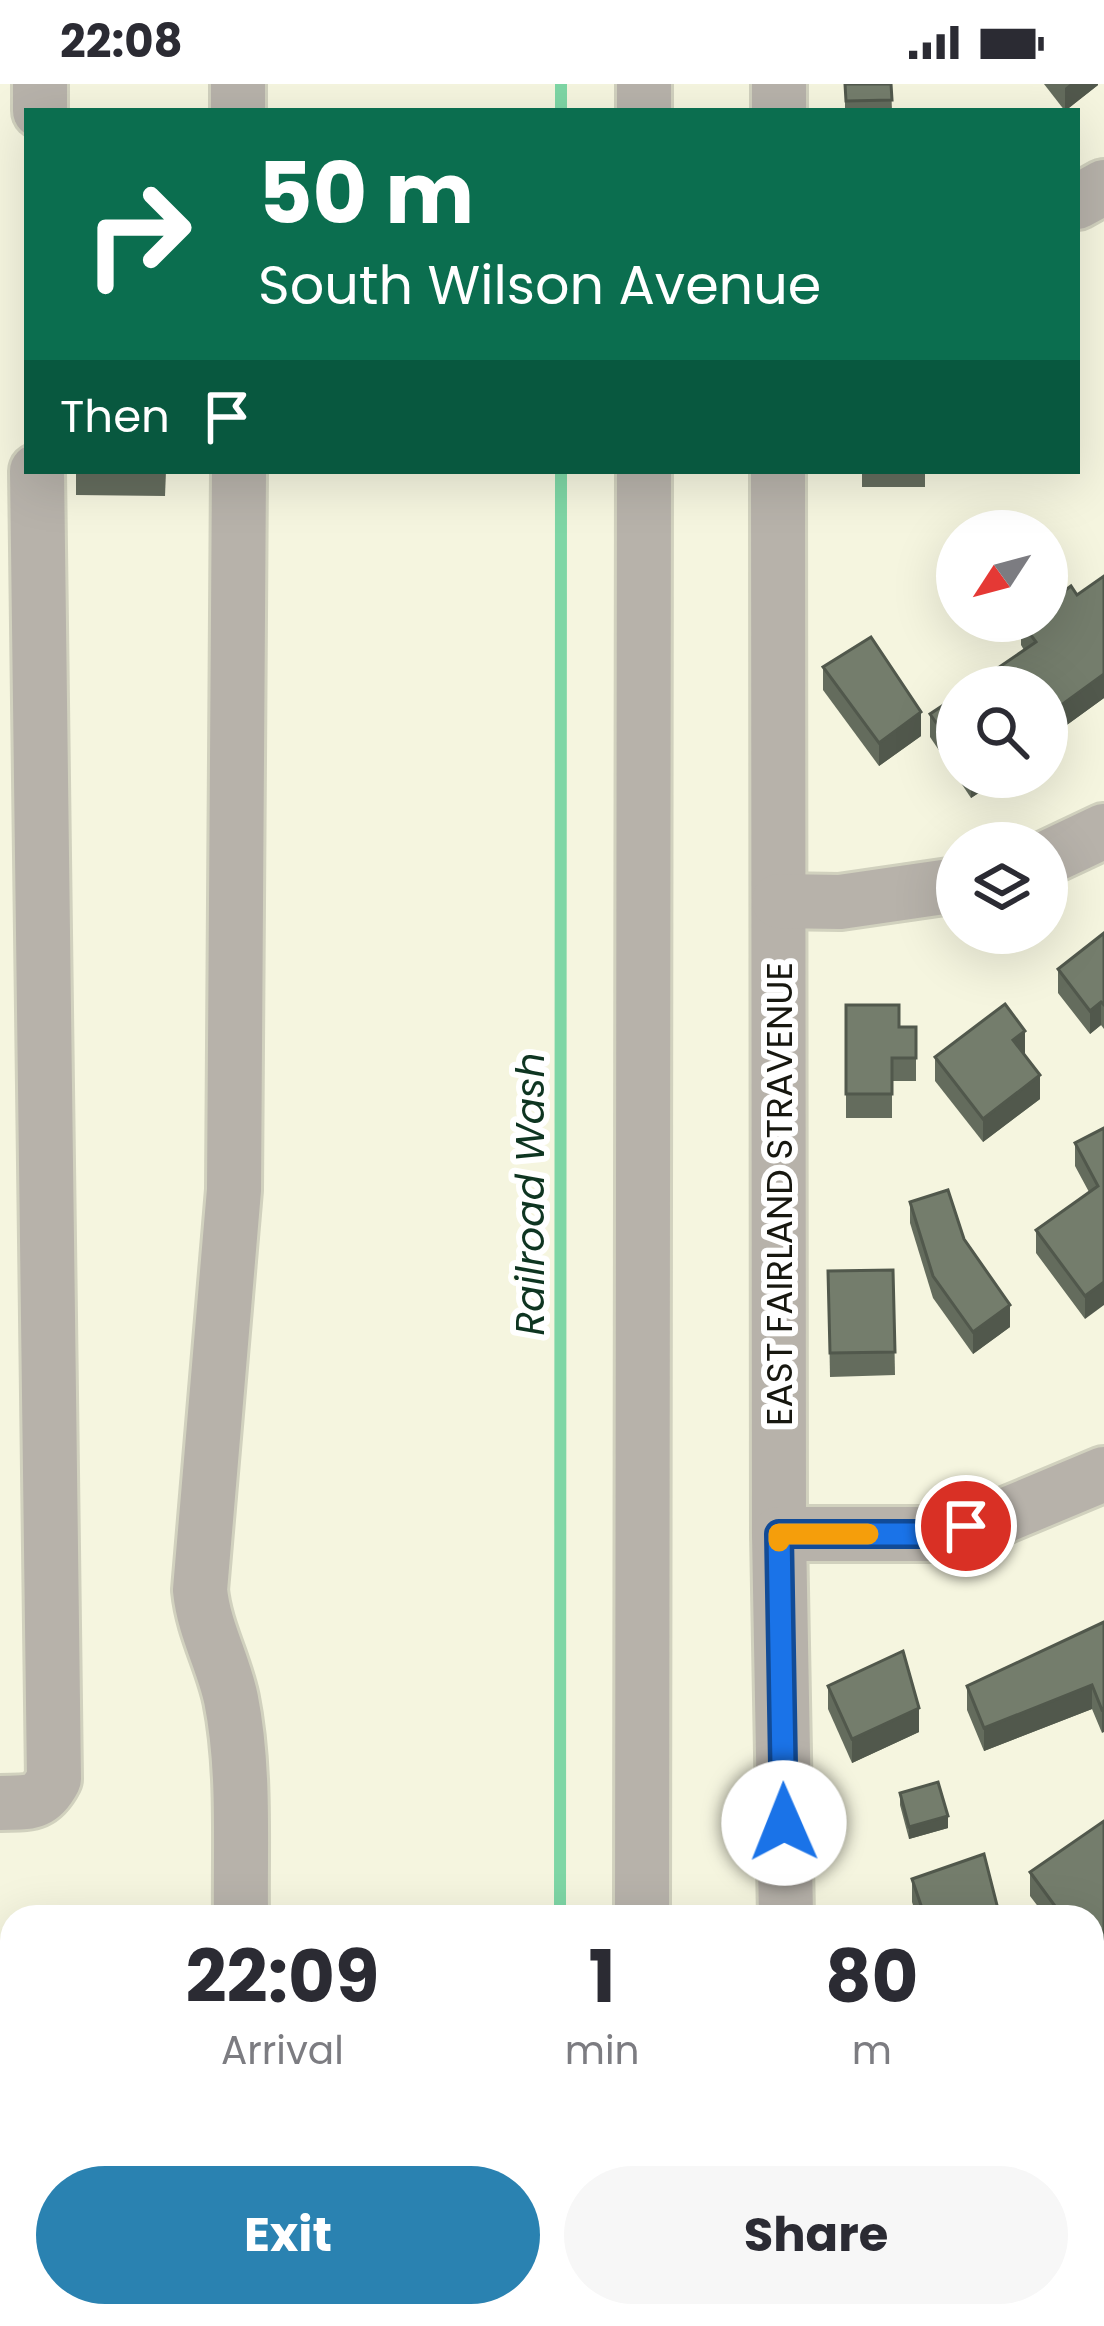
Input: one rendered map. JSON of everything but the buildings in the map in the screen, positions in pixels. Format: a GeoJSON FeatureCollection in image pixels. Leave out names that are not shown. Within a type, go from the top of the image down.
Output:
{"type":"FeatureCollection","features":[{"type":"Feature","properties":{"kind":"street"},"geometry":{"type":"LineString","coordinates":[[0,1803],[34,1803],[45,1797],[53,1779],[37,474]]}},
{"type":"Feature","properties":{"kind":"street"},"geometry":{"type":"LineString","coordinates":[[239,474],[234,1190],[200,1590],[203,1625],[230,1698],[240,1808],[241,1905]]}},
{"type":"Feature","properties":{"kind":"street"},"geometry":{"type":"LineString","coordinates":[[642,1905],[644,474]]}},
{"type":"Feature","properties":{"kind":"street","name":"EAST FAIRLAND STRAVENUE"},"geometry":{"type":"LineString","coordinates":[[778,474],[779,1534],[786,1905]]}},
{"type":"Feature","properties":{"kind":"street"},"geometry":{"type":"LineString","coordinates":[[1068,848],[1104,831]]}},
{"type":"Feature","properties":{"kind":"street"},"geometry":{"type":"LineString","coordinates":[[779,902],[840,902],[936,888]]}},
{"type":"Feature","properties":{"kind":"street"},"geometry":{"type":"LineString","coordinates":[[779,1534],[931,1534],[1001,1517],[1104,1474]]}},
{"type":"Feature","properties":{"kind":"waterway","name":"Railroad Wash"},"geometry":{"type":"LineString","coordinates":[[561,84],[561,108]]}},
{"type":"Feature","properties":{"kind":"waterway","name":"Railroad Wash"},"geometry":{"type":"LineString","coordinates":[[560,1905],[561,474]]}},
{"type":"Feature","properties":{"kind":"slow traffic"},"geometry":{"type":"LineString","coordinates":[[779,1541],[779,1534],[868,1534]]}},
{"type":"Feature","properties":{"kind":"route"},"geometry":{"type":"LineString","coordinates":[[784,1823],[779,1534],[931,1534],[966,1526]]}}]}
